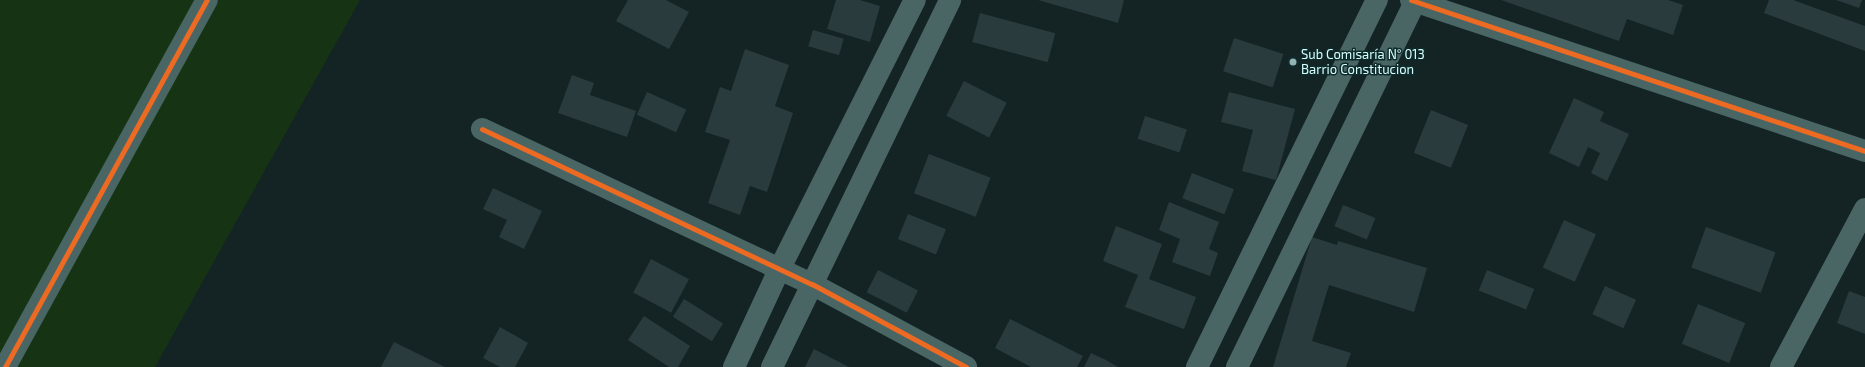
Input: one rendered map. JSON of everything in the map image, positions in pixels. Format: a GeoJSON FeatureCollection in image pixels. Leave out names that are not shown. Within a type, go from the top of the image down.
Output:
{"type":"FeatureCollection","features":[{"type":"Feature","properties":{"kind":"street"},"geometry":{"type":"LineString","coordinates":[[5,367],[207,0]]}},
{"type":"Feature","properties":{"kind":"street"},"geometry":{"type":"LineString","coordinates":[[734,367],[779,270],[915,0]]}},
{"type":"Feature","properties":{"kind":"street"},"geometry":{"type":"LineString","coordinates":[[772,367],[950,0]]}},
{"type":"Feature","properties":{"kind":"street"},"geometry":{"type":"LineString","coordinates":[[1197,367],[1377,0]]}},
{"type":"Feature","properties":{"kind":"street"},"geometry":{"type":"LineString","coordinates":[[1237,367],[1414,1],[1865,151]]}},
{"type":"Feature","properties":{"kind":"street"},"geometry":{"type":"LineString","coordinates":[[482,129],[779,270],[812,284],[966,367]]}},
{"type":"Feature","properties":{"kind":"street"},"geometry":{"type":"LineString","coordinates":[[1781,367],[1865,209]]}},
{"type":"Feature","properties":{"kind":"green space"},"geometry":{"type":"Polygon","coordinates":[[[0,0],[360,0],[155,367],[0,367],[0,0]]]}},
{"type":"Feature","properties":{"kind":"building"},"geometry":{"type":"Polygon","coordinates":[[[628,0],[666,0],[689,12],[669,49],[616,21],[628,0]]]}},
{"type":"Feature","properties":{"kind":"building"},"geometry":{"type":"Polygon","coordinates":[[[836,0],[860,0],[880,6],[870,42],[827,29],[836,0]]]}},
{"type":"Feature","properties":{"kind":"building"},"geometry":{"type":"Polygon","coordinates":[[[1038,0],[1124,0],[1118,23],[1038,0]]]}},
{"type":"Feature","properties":{"kind":"building"},"geometry":{"type":"Polygon","coordinates":[[[1501,0],[1668,0],[1683,5],[1673,35],[1627,19],[1619,41],[1501,0]]]}},
{"type":"Feature","properties":{"kind":"building"},"geometry":{"type":"Polygon","coordinates":[[[1769,0],[1793,0],[1865,26],[1865,51],[1764,13],[1769,0]]]}},
{"type":"Feature","properties":{"kind":"building"},"geometry":{"type":"Polygon","coordinates":[[[1836,0],[1862,0],[1859,8],[1836,0]]]}},
{"type":"Feature","properties":{"kind":"building"},"geometry":{"type":"Polygon","coordinates":[[[980,13],[1055,33],[1048,62],[972,42],[980,13]]]}},
{"type":"Feature","properties":{"kind":"building"},"geometry":{"type":"Polygon","coordinates":[[[813,30],[844,39],[839,55],[808,46],[813,30]]]}},
{"type":"Feature","properties":{"kind":"building"},"geometry":{"type":"Polygon","coordinates":[[[1234,38],[1283,54],[1273,87],[1223,71],[1234,38]]]}},
{"type":"Feature","properties":{"kind":"building"},"geometry":{"type":"Polygon","coordinates":[[[745,49],[789,65],[775,106],[793,113],[767,192],[750,186],[740,215],[708,203],[730,140],[705,132],[720,87],[731,91],[745,49]]]}},
{"type":"Feature","properties":{"kind":"building"},"geometry":{"type":"Polygon","coordinates":[[[572,75],[594,83],[590,95],[636,111],[627,137],[558,113],[572,75]]]}},
{"type":"Feature","properties":{"kind":"building"},"geometry":{"type":"Polygon","coordinates":[[[964,81],[1007,103],[989,138],[946,116],[964,81]]]}},
{"type":"Feature","properties":{"kind":"building"},"geometry":{"type":"Polygon","coordinates":[[[647,92],[686,109],[676,132],[637,115],[647,92]]]}},
{"type":"Feature","properties":{"kind":"building"},"geometry":{"type":"Polygon","coordinates":[[[1229,92],[1295,109],[1276,180],[1242,171],[1253,130],[1221,122],[1229,92]]]}},
{"type":"Feature","properties":{"kind":"building"},"geometry":{"type":"Polygon","coordinates":[[[1574,98],[1604,112],[1600,121],[1629,134],[1607,181],[1591,173],[1600,153],[1588,147],[1579,167],[1549,153],[1574,98]]]}},
{"type":"Feature","properties":{"kind":"building"},"geometry":{"type":"Polygon","coordinates":[[[1431,110],[1468,125],[1451,168],[1414,153],[1431,110]]]}},
{"type":"Feature","properties":{"kind":"building"},"geometry":{"type":"Polygon","coordinates":[[[1145,116],[1187,130],[1179,152],[1138,139],[1145,116]]]}},
{"type":"Feature","properties":{"kind":"building"},"geometry":{"type":"Polygon","coordinates":[[[929,154],[991,178],[976,217],[914,193],[929,154]]]}},
{"type":"Feature","properties":{"kind":"building"},"geometry":{"type":"Polygon","coordinates":[[[1192,173],[1234,189],[1224,214],[1182,198],[1192,173]]]}},
{"type":"Feature","properties":{"kind":"building"},"geometry":{"type":"Polygon","coordinates":[[[493,188],[542,211],[524,249],[499,237],[507,220],[483,209],[493,188]]]}},
{"type":"Feature","properties":{"kind":"building"},"geometry":{"type":"Polygon","coordinates":[[[1169,202],[1219,222],[1209,249],[1218,253],[1210,276],[1172,262],[1180,239],[1159,230],[1169,202]]]}},
{"type":"Feature","properties":{"kind":"building"},"geometry":{"type":"Polygon","coordinates":[[[1343,205],[1375,218],[1367,239],[1334,226],[1343,205]]]}},
{"type":"Feature","properties":{"kind":"building"},"geometry":{"type":"Polygon","coordinates":[[[908,214],[946,229],[936,254],[898,239],[908,214]]]}},
{"type":"Feature","properties":{"kind":"building"},"geometry":{"type":"Polygon","coordinates":[[[1564,220],[1596,234],[1575,282],[1543,268],[1564,220]]]}},
{"type":"Feature","properties":{"kind":"building"},"geometry":{"type":"Polygon","coordinates":[[[1116,226],[1162,244],[1149,279],[1196,297],[1184,329],[1125,307],[1138,275],[1103,261],[1116,226]]]}},
{"type":"Feature","properties":{"kind":"building"},"geometry":{"type":"Polygon","coordinates":[[[1706,227],[1776,252],[1761,293],[1691,267],[1706,227]]]}},
{"type":"Feature","properties":{"kind":"building"},"geometry":{"type":"Polygon","coordinates":[[[1312,237],[1337,245],[1338,241],[1427,268],[1414,312],[1329,285],[1312,341],[1351,353],[1346,367],[1273,367],[1312,237]]]}},
{"type":"Feature","properties":{"kind":"building"},"geometry":{"type":"Polygon","coordinates":[[[651,259],[689,279],[671,313],[633,293],[651,259]]]}},
{"type":"Feature","properties":{"kind":"building"},"geometry":{"type":"Polygon","coordinates":[[[878,270],[918,290],[907,313],[867,292],[878,270]]]}},
{"type":"Feature","properties":{"kind":"building"},"geometry":{"type":"Polygon","coordinates":[[[1487,270],[1534,289],[1526,310],[1479,290],[1487,270]]]}},
{"type":"Feature","properties":{"kind":"building"},"geometry":{"type":"Polygon","coordinates":[[[1605,286],[1636,300],[1623,328],[1592,314],[1605,286]]]}},
{"type":"Feature","properties":{"kind":"building"},"geometry":{"type":"Polygon","coordinates":[[[1849,291],[1865,297],[1865,334],[1837,323],[1849,291]]]}},
{"type":"Feature","properties":{"kind":"building"},"geometry":{"type":"Polygon","coordinates":[[[684,299],[723,323],[712,341],[673,317],[684,299]]]}},
{"type":"Feature","properties":{"kind":"building"},"geometry":{"type":"Polygon","coordinates":[[[1698,304],[1745,323],[1729,363],[1682,344],[1698,304]]]}},
{"type":"Feature","properties":{"kind":"building"},"geometry":{"type":"Polygon","coordinates":[[[644,316],[690,346],[678,367],[669,367],[628,340],[644,316]]]}},
{"type":"Feature","properties":{"kind":"building"},"geometry":{"type":"Polygon","coordinates":[[[1010,319],[1083,356],[1077,367],[1031,367],[995,348],[1010,319]]]}},
{"type":"Feature","properties":{"kind":"building"},"geometry":{"type":"Polygon","coordinates":[[[500,327],[528,343],[515,367],[500,367],[483,358],[500,327]]]}},
{"type":"Feature","properties":{"kind":"building"},"geometry":{"type":"Polygon","coordinates":[[[394,342],[445,367],[381,367],[394,342]]]}},
{"type":"Feature","properties":{"kind":"building"},"geometry":{"type":"Polygon","coordinates":[[[814,349],[849,367],[805,367],[814,349]]]}},
{"type":"Feature","properties":{"kind":"building"},"geometry":{"type":"Polygon","coordinates":[[[1091,353],[1106,360],[1118,367],[1084,367],[1091,353]]]}},
{"type":"Feature","properties":{"kind":"cycle path"},"geometry":{"type":"LineString","coordinates":[[5,367],[207,0]]}},
{"type":"Feature","properties":{"kind":"cycle path"},"geometry":{"type":"LineString","coordinates":[[1411,0],[1865,151]]}},
{"type":"Feature","properties":{"kind":"cycle path"},"geometry":{"type":"LineString","coordinates":[[482,129],[812,284],[966,367]]}},
{"type":"Feature","properties":{"kind":"place","name":"Sub Comisaría N° 013 Barrio Constitucion"},"geometry":{"type":"Point","coordinates":[1293,62]}}]}
